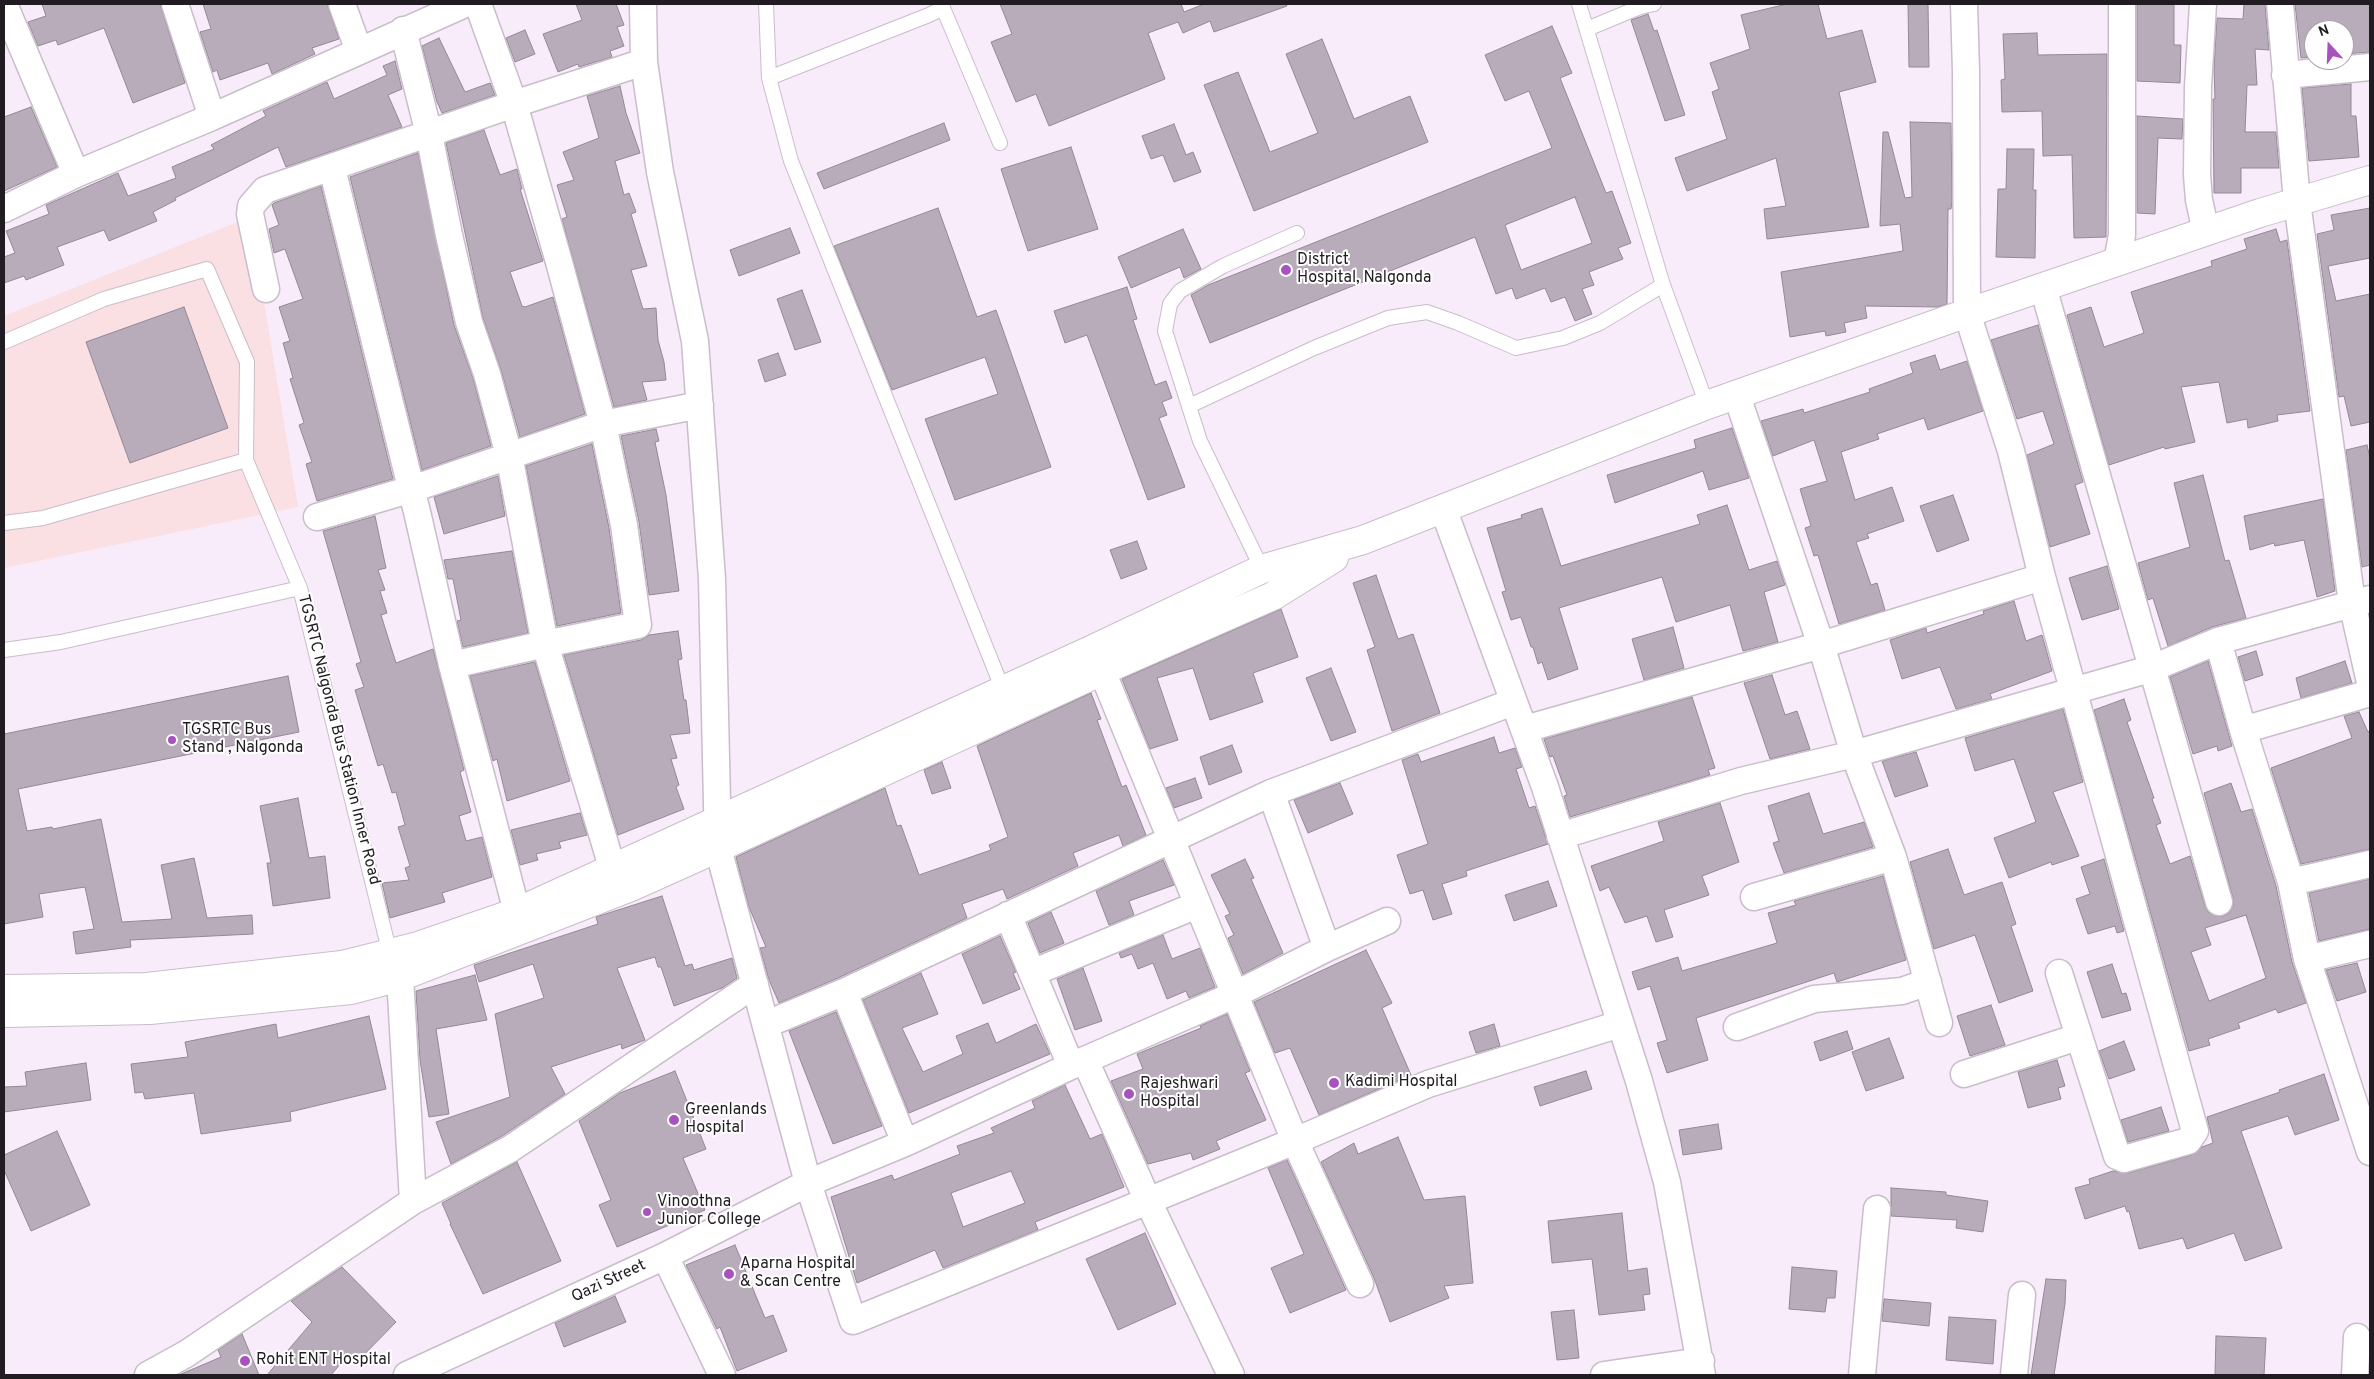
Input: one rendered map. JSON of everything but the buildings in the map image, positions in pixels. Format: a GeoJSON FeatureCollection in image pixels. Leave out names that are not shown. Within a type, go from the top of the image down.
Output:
{"type":"FeatureCollection","features":[{"type":"Feature","properties":{"kind":"street"},"geometry":{"type":"LineString","coordinates":[[4,4],[76,174]]}},
{"type":"Feature","properties":{"kind":"street"},"geometry":{"type":"LineString","coordinates":[[175,4],[212,117]]}},
{"type":"Feature","properties":{"kind":"street"},"geometry":{"type":"LineString","coordinates":[[342,4],[359,51]]}},
{"type":"Feature","properties":{"kind":"street"},"geometry":{"type":"LineString","coordinates":[[4,209],[76,174],[212,117],[403,30],[465,4]]}},
{"type":"Feature","properties":{"kind":"street"},"geometry":{"type":"LineString","coordinates":[[452,664],[638,625],[624,525],[603,424],[514,104],[478,4]]}},
{"type":"Feature","properties":{"kind":"street"},"geometry":{"type":"LineString","coordinates":[[643,4],[644,62],[660,172],[695,341],[712,579],[719,819],[718,848],[767,1024],[808,1183],[853,1321],[1295,1142],[1428,1084],[1620,1024]]}},
{"type":"Feature","properties":{"kind":"street"},"geometry":{"type":"LineString","coordinates":[[1964,4],[1967,313],[2011,451],[2042,577],[2195,1131],[2193,1137],[2188,1141],[2124,1159],[2117,1156],[2078,1036],[2060,973]]}},
{"type":"Feature","properties":{"kind":"street"},"geometry":{"type":"LineString","coordinates":[[2117,262],[2122,235],[2122,4]]}},
{"type":"Feature","properties":{"kind":"street"},"geometry":{"type":"LineString","coordinates":[[2203,4],[2198,87],[2197,175],[2199,200],[2206,232]]}},
{"type":"Feature","properties":{"kind":"street"},"geometry":{"type":"LineString","coordinates":[[2280,4],[2297,202],[2361,601],[2370,682]]}},
{"type":"Feature","properties":{"kind":"street"},"geometry":{"type":"LineString","coordinates":[[403,30],[429,134],[448,235],[469,322],[487,374],[509,455],[545,644],[612,868]]}},
{"type":"Feature","properties":{"kind":"street"},"geometry":{"type":"LineString","coordinates":[[266,289],[251,223],[251,206],[265,190],[514,104],[644,62]]}},
{"type":"Feature","properties":{"kind":"street"},"geometry":{"type":"LineString","coordinates":[[2285,75],[2370,67]]}},
{"type":"Feature","properties":{"kind":"street"},"geometry":{"type":"LineString","coordinates":[[332,168],[412,490],[452,664],[517,912]]}},
{"type":"Feature","properties":{"kind":"street"},"geometry":{"type":"LineString","coordinates":[[4,1013],[150,1010],[351,990],[395,966],[1003,690],[1262,569],[1363,540],[1707,405],[1737,396],[1967,313],[2206,232],[2370,180]]}},
{"type":"Feature","properties":{"kind":"street"},"geometry":{"type":"LineString","coordinates":[[2043,287],[2150,669],[2219,902]]}},
{"type":"Feature","properties":{"kind":"street"},"geometry":{"type":"LineString","coordinates":[[1737,396],[1821,645],[1854,754],[1893,857],[1939,1024]]}},
{"type":"Feature","properties":{"kind":"street"},"geometry":{"type":"LineString","coordinates":[[317,517],[412,490],[603,424],[700,404]]}},
{"type":"Feature","properties":{"kind":"street"},"geometry":{"type":"LineString","coordinates":[[1443,508],[1513,702],[1525,730],[1639,1080],[1667,1182],[1702,1368],[1604,1375]]}},
{"type":"Feature","properties":{"kind":"street"},"geometry":{"type":"LineString","coordinates":[[4,989],[147,986],[342,965],[395,966],[631,887],[1102,671],[1273,596],[1363,540]]}},
{"type":"Feature","properties":{"kind":"street"},"geometry":{"type":"LineString","coordinates":[[1525,730],[1821,645],[2042,577]]}},
{"type":"Feature","properties":{"kind":"street"},"geometry":{"type":"LineString","coordinates":[[1560,836],[1741,781],[1854,754],[2150,669],[2218,641],[2361,601]]}},
{"type":"Feature","properties":{"kind":"street"},"geometry":{"type":"LineString","coordinates":[[2218,641],[2242,730],[2291,882],[2307,960],[2370,1152]]}},
{"type":"Feature","properties":{"kind":"street"},"geometry":{"type":"LineString","coordinates":[[1102,671],[1295,1142],[1360,1284]]}},
{"type":"Feature","properties":{"kind":"street"},"geometry":{"type":"LineString","coordinates":[[2242,730],[2370,693]]}},
{"type":"Feature","properties":{"kind":"street"},"geometry":{"type":"LineString","coordinates":[[767,1024],[844,992],[1271,793],[1513,702]]}},
{"type":"Feature","properties":{"kind":"street"},"geometry":{"type":"LineString","coordinates":[[1271,793],[1327,948]]}},
{"type":"Feature","properties":{"kind":"street"},"geometry":{"type":"LineString","coordinates":[[1754,897],[1893,857]]}},
{"type":"Feature","properties":{"kind":"street"},"geometry":{"type":"LineString","coordinates":[[2291,882],[2370,864]]}},
{"type":"Feature","properties":{"kind":"street"},"geometry":{"type":"LineString","coordinates":[[1032,973],[1197,905]]}},
{"type":"Feature","properties":{"kind":"street"},"geometry":{"type":"LineString","coordinates":[[1008,915],[1032,973],[1148,1201],[1231,1375]]}},
{"type":"Feature","properties":{"kind":"street","name":"Qazi Street"},"geometry":{"type":"LineString","coordinates":[[407,1375],[665,1256],[808,1183],[906,1143],[1078,1063],[1234,995],[1327,948],[1387,921]]}},
{"type":"Feature","properties":{"kind":"street"},"geometry":{"type":"LineString","coordinates":[[2307,960],[2370,944]]}},
{"type":"Feature","properties":{"kind":"street"},"geometry":{"type":"LineString","coordinates":[[395,966],[413,1201]]}},
{"type":"Feature","properties":{"kind":"street"},"geometry":{"type":"LineString","coordinates":[[1737,1027],[1814,999],[1902,991],[1928,982]]}},
{"type":"Feature","properties":{"kind":"street"},"geometry":{"type":"LineString","coordinates":[[148,1375],[186,1354],[413,1201],[510,1149],[755,984]]}},
{"type":"Feature","properties":{"kind":"street"},"geometry":{"type":"LineString","coordinates":[[844,992],[906,1143]]}},
{"type":"Feature","properties":{"kind":"street"},"geometry":{"type":"LineString","coordinates":[[1964,1074],[2078,1036]]}},
{"type":"Feature","properties":{"kind":"street"},"geometry":{"type":"LineString","coordinates":[[1862,1375],[1877,1210]]}},
{"type":"Feature","properties":{"kind":"street"},"geometry":{"type":"LineString","coordinates":[[665,1256],[722,1375]]}},
{"type":"Feature","properties":{"kind":"street"},"geometry":{"type":"LineString","coordinates":[[2014,1375],[2022,1295]]}},
{"type":"Feature","properties":{"kind":"street"},"geometry":{"type":"LineString","coordinates":[[2355,1375],[2357,1337]]}},
{"type":"Feature","properties":{"kind":"lane"},"geometry":{"type":"LineString","coordinates":[[766,4],[769,78],[791,161],[1003,690]]}},
{"type":"Feature","properties":{"kind":"lane"},"geometry":{"type":"LineString","coordinates":[[1580,4],[1663,285],[1707,405]]}},
{"type":"Feature","properties":{"kind":"lane"},"geometry":{"type":"LineString","coordinates":[[1587,28],[1640,7],[1654,4]]}},
{"type":"Feature","properties":{"kind":"lane"},"geometry":{"type":"LineString","coordinates":[[769,78],[942,6],[1000,142]]}},
{"type":"Feature","properties":{"kind":"lane"},"geometry":{"type":"LineString","coordinates":[[1262,569],[1200,441],[1165,331],[1170,304],[1180,291],[1200,279],[1297,233]]}},
{"type":"Feature","properties":{"kind":"lane"},"geometry":{"type":"LineString","coordinates":[[4,342],[104,299],[208,269],[247,362],[246,460],[300,588]]}},
{"type":"Feature","properties":{"kind":"lane"},"geometry":{"type":"LineString","coordinates":[[1188,406],[1314,348],[1388,318],[1427,312],[1516,348],[1563,338],[1600,323],[1663,285]]}},
{"type":"Feature","properties":{"kind":"lane"},"geometry":{"type":"LineString","coordinates":[[4,523],[43,518],[246,460]]}},
{"type":"Feature","properties":{"kind":"lane","name":"TGSRTC Nalgonda Bus Station Inner Road"},"geometry":{"type":"LineString","coordinates":[[4,650],[61,642],[300,588],[395,966]]}},
{"type":"Feature","properties":{"kind":"shaded area"},"geometry":{"type":"Polygon","coordinates":[[[250,217],[298,507],[4,568],[4,316],[250,217]]]}},
{"type":"Feature","properties":{"kind":"place","name":"District Hospital, Nalgonda"},"geometry":{"type":"Point","coordinates":[1286,270]}},
{"type":"Feature","properties":{"kind":"place","name":"TGSRTC Bus Stand , Nalgonda"},"geometry":{"type":"Point","coordinates":[172,740]}},
{"type":"Feature","properties":{"kind":"place","name":"Kadimi Hospital"},"geometry":{"type":"Point","coordinates":[1334,1083]}},
{"type":"Feature","properties":{"kind":"place","name":"Rajeshwari Hospital"},"geometry":{"type":"Point","coordinates":[1129,1094]}},
{"type":"Feature","properties":{"kind":"place","name":"Greenlands Hospital"},"geometry":{"type":"Point","coordinates":[674,1120]}},
{"type":"Feature","properties":{"kind":"place","name":"Vinoothna Junior College"},"geometry":{"type":"Point","coordinates":[647,1212]}},
{"type":"Feature","properties":{"kind":"place","name":"Aparna Hospital & Scan Centre"},"geometry":{"type":"Point","coordinates":[729,1274]}},
{"type":"Feature","properties":{"kind":"place","name":"Rohit ENT Hospital"},"geometry":{"type":"Point","coordinates":[245,1361]}}]}
